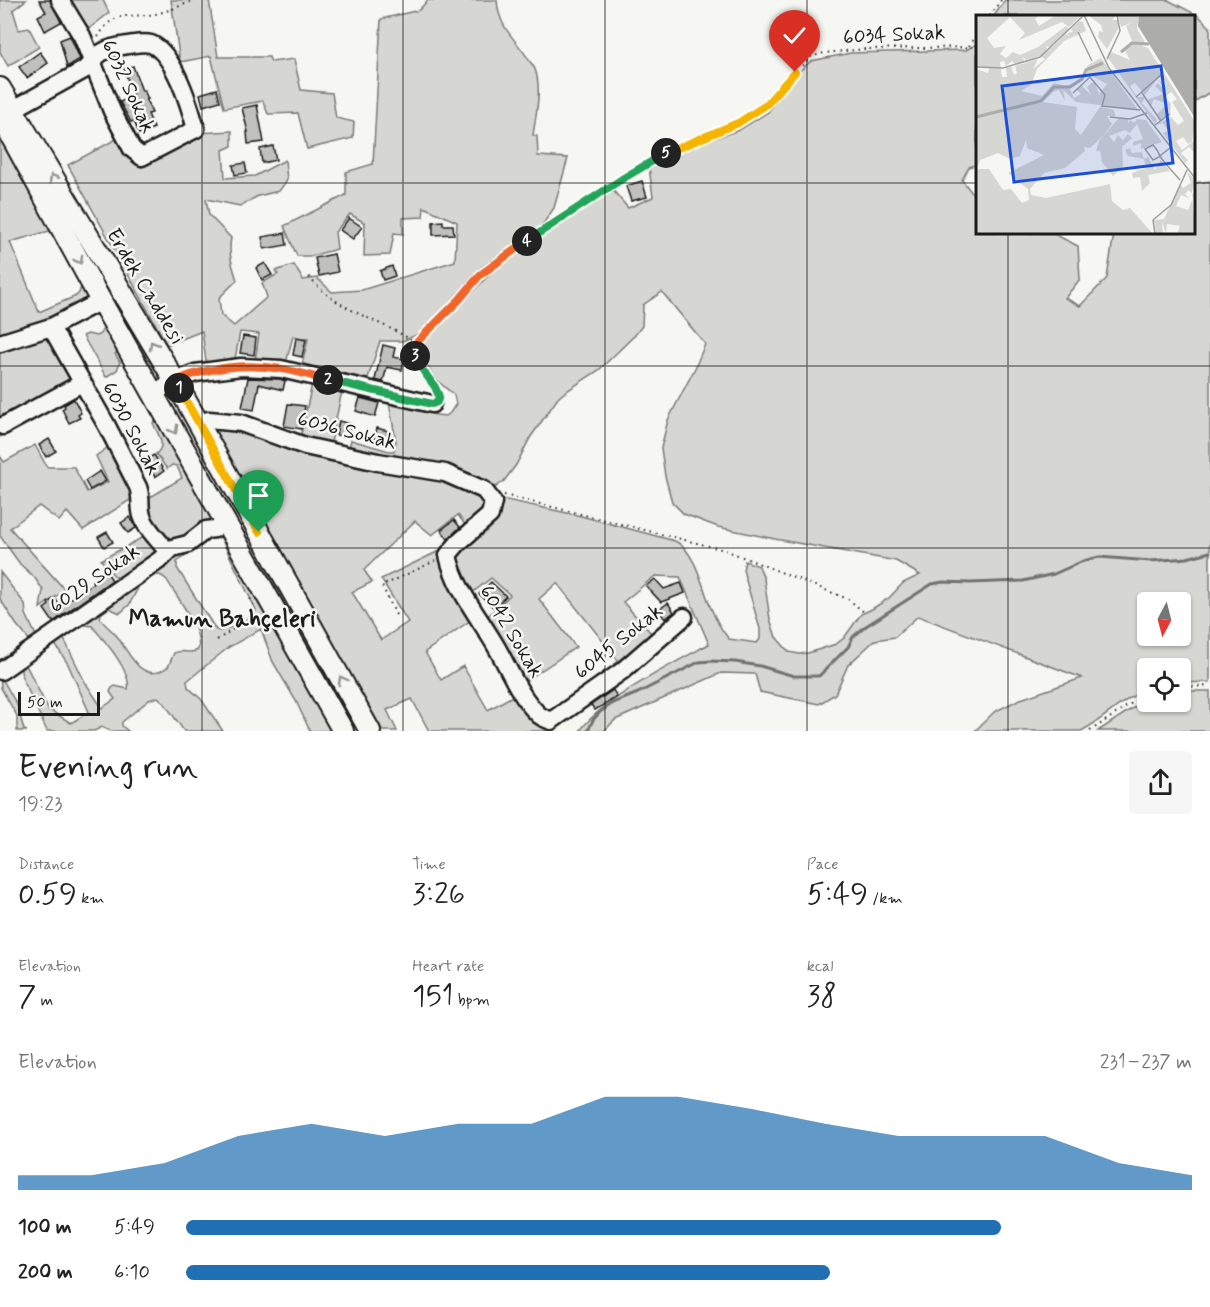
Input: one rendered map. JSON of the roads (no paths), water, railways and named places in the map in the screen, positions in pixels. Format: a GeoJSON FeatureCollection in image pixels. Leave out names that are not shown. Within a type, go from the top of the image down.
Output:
{"type":"FeatureCollection","features":[{"type":"Feature","properties":{"kind":"main road","name":"Erdek Caddesi"},"geometry":{"type":"LineString","coordinates":[[0,88],[6,113],[101,301],[343,731]]}},
{"type":"Feature","properties":{"kind":"main road","name":"Erdek Caddesi"},"geometry":{"type":"LineString","coordinates":[[6,113],[175,381],[370,731]]}},
{"type":"Feature","properties":{"kind":"lane","name":"6032 Sokak"},"geometry":{"type":"LineString","coordinates":[[60,0],[82,36],[92,63],[112,111],[132,149],[142,157],[196,129],[184,91],[167,58],[157,47],[148,43],[121,46],[101,53],[92,63]]}},
{"type":"Feature","properties":{"kind":"lane"},"geometry":{"type":"LineString","coordinates":[[6,113],[84,70],[92,63]]}},
{"type":"Feature","properties":{"kind":"lane"},"geometry":{"type":"LineString","coordinates":[[0,343],[51,327],[101,301]]}},
{"type":"Feature","properties":{"kind":"lane","name":"6030 Sokak"},"geometry":{"type":"LineString","coordinates":[[51,327],[141,492],[142,515],[145,523],[167,551]]}},
{"type":"Feature","properties":{"kind":"lane"},"geometry":{"type":"LineString","coordinates":[[153,393],[195,373],[241,367],[281,369],[432,404]]}},
{"type":"Feature","properties":{"kind":"lane"},"geometry":{"type":"LineString","coordinates":[[3,426],[82,383]]}},
{"type":"Feature","properties":{"kind":"lane","name":"6036 Sokak"},"geometry":{"type":"LineString","coordinates":[[198,423],[209,420],[241,423],[305,446],[378,462],[445,473],[484,490],[493,502],[490,515],[448,555]]}},
{"type":"Feature","properties":{"kind":"lane","name":"6029 Sokak"},"geometry":{"type":"LineString","coordinates":[[1,671],[161,559],[167,551],[192,542],[206,530],[214,529]]}},
{"type":"Feature","properties":{"kind":"lane","name":"6042 Sokak"},"geometry":{"type":"LineString","coordinates":[[448,555],[456,581],[497,647],[520,691],[538,714],[551,721]]}},
{"type":"Feature","properties":{"kind":"lane","name":"6045 Sokak"},"geometry":{"type":"LineString","coordinates":[[551,721],[622,671],[684,617]]}},
{"type":"Feature","properties":{"kind":"waterway"},"geometry":{"type":"LineString","coordinates":[[588,731],[600,712],[613,703],[699,662],[735,662],[760,666],[794,676],[819,676],[848,647],[853,637],[866,626],[932,584],[1023,581],[1054,574],[1083,561],[1099,557],[1151,561],[1187,558],[1210,552]]}},
{"type":"Feature","properties":{"kind":"district","name":"Mamun Bahçeleri"},"geometry":{"type":"Point","coordinates":[222,618]}}]}
